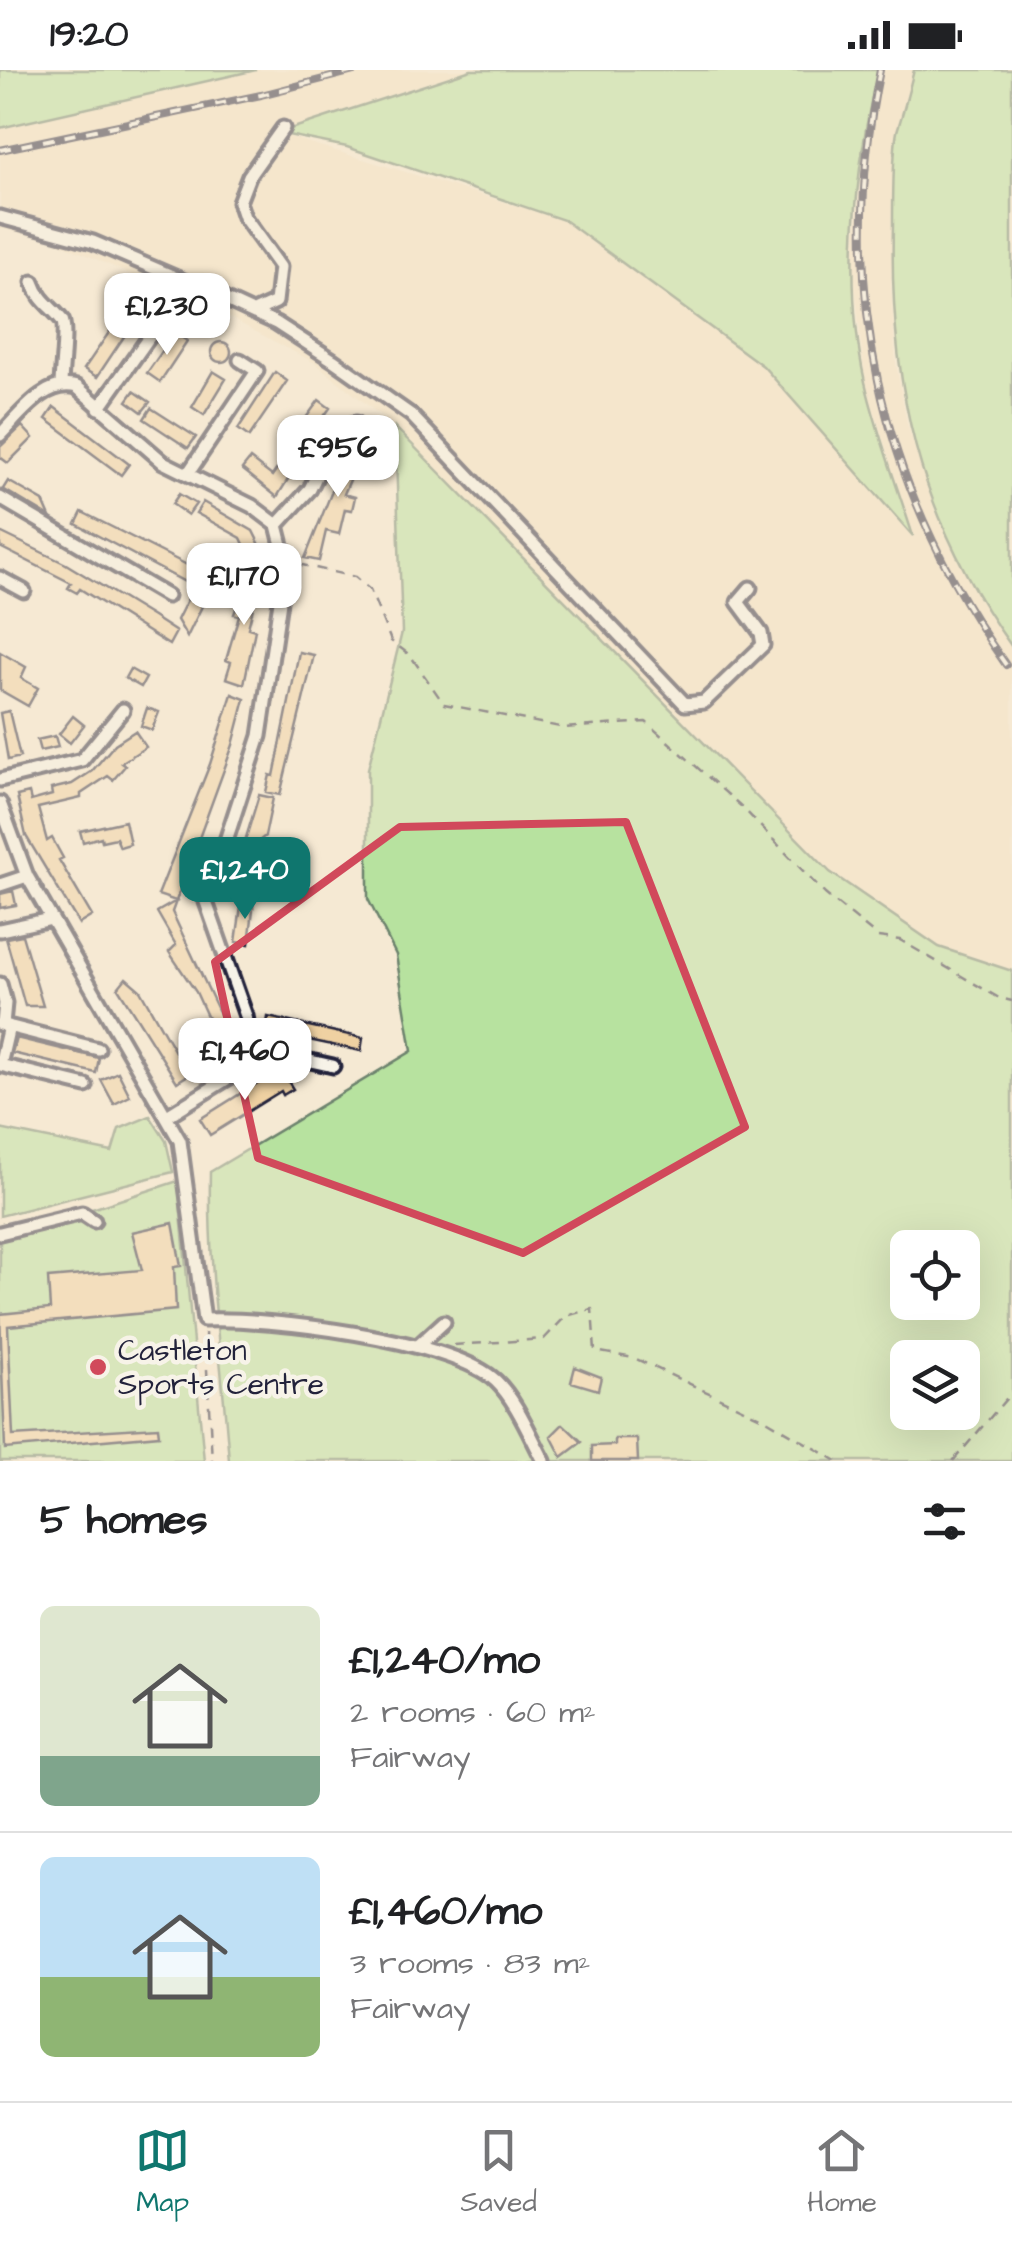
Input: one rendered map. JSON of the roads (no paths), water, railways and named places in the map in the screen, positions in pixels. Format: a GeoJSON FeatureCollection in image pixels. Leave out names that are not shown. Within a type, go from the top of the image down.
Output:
{"type":"FeatureCollection","features":[{"type":"Feature","properties":{"kind":"street"},"geometry":{"type":"LineString","coordinates":[[247,310],[270,308],[282,280],[269,246],[244,217],[238,202],[249,176],[283,128]]}},
{"type":"Feature","properties":{"kind":"street"},"geometry":{"type":"LineString","coordinates":[[0,217],[92,242],[276,322],[411,415],[684,704],[704,702],[763,645],[761,633],[738,602],[750,588]]}},
{"type":"Feature","properties":{"kind":"street"},"geometry":{"type":"LineString","coordinates":[[33,282],[38,298],[66,328],[61,385]]}},
{"type":"Feature","properties":{"kind":"street"},"geometry":{"type":"LineString","coordinates":[[99,408],[159,323]]}},
{"type":"Feature","properties":{"kind":"street"},"geometry":{"type":"LineString","coordinates":[[189,472],[256,371],[240,360]]}},
{"type":"Feature","properties":{"kind":"street"},"geometry":{"type":"LineString","coordinates":[[0,435],[40,395],[61,385],[77,387],[163,462],[189,472],[277,525],[286,561],[260,736],[206,902],[252,1048],[238,1072],[168,1116]]}},
{"type":"Feature","properties":{"kind":"street"},"geometry":{"type":"LineString","coordinates":[[277,525],[310,489],[340,426],[356,423]]}},
{"type":"Feature","properties":{"kind":"street"},"geometry":{"type":"LineString","coordinates":[[0,498],[167,596]]}},
{"type":"Feature","properties":{"kind":"street"},"geometry":{"type":"LineString","coordinates":[[0,578],[24,591]]}},
{"type":"Feature","properties":{"kind":"street"},"geometry":{"type":"LineString","coordinates":[[0,780],[82,760],[123,710]]}},
{"type":"Feature","properties":{"kind":"street"},"geometry":{"type":"LineString","coordinates":[[0,804],[26,876],[180,1141],[188,1178],[204,1320],[246,1318],[419,1345],[496,1381],[544,1461]]}},
{"type":"Feature","properties":{"kind":"street"},"geometry":{"type":"LineString","coordinates":[[0,885],[26,876]]}},
{"type":"Feature","properties":{"kind":"street"},"geometry":{"type":"LineString","coordinates":[[0,930],[51,920]]}},
{"type":"Feature","properties":{"kind":"street"},"geometry":{"type":"LineString","coordinates":[[0,984],[6,1003],[0,1065],[86,1086]]}},
{"type":"Feature","properties":{"kind":"street"},"geometry":{"type":"LineString","coordinates":[[4,1025],[98,1048]]}},
{"type":"Feature","properties":{"kind":"street"},"geometry":{"type":"LineString","coordinates":[[252,1048],[334,1066]]}},
{"type":"Feature","properties":{"kind":"street"},"geometry":{"type":"LineString","coordinates":[[0,1233],[72,1215],[82,1214],[94,1222]]}},
{"type":"Feature","properties":{"kind":"street"},"geometry":{"type":"LineString","coordinates":[[419,1345],[444,1322]]}},
{"type":"Feature","properties":{"kind":"railway"},"geometry":{"type":"LineString","coordinates":[[0,150],[261,95],[358,70]]}},
{"type":"Feature","properties":{"kind":"railway"},"geometry":{"type":"LineString","coordinates":[[880,70],[867,151],[863,229],[866,306],[878,381],[898,454],[926,526],[962,596],[1006,665]]}},
{"type":"Feature","properties":{"kind":"place","name":"Castleton Sports Centre"},"geometry":{"type":"Point","coordinates":[98,1367]}}]}
